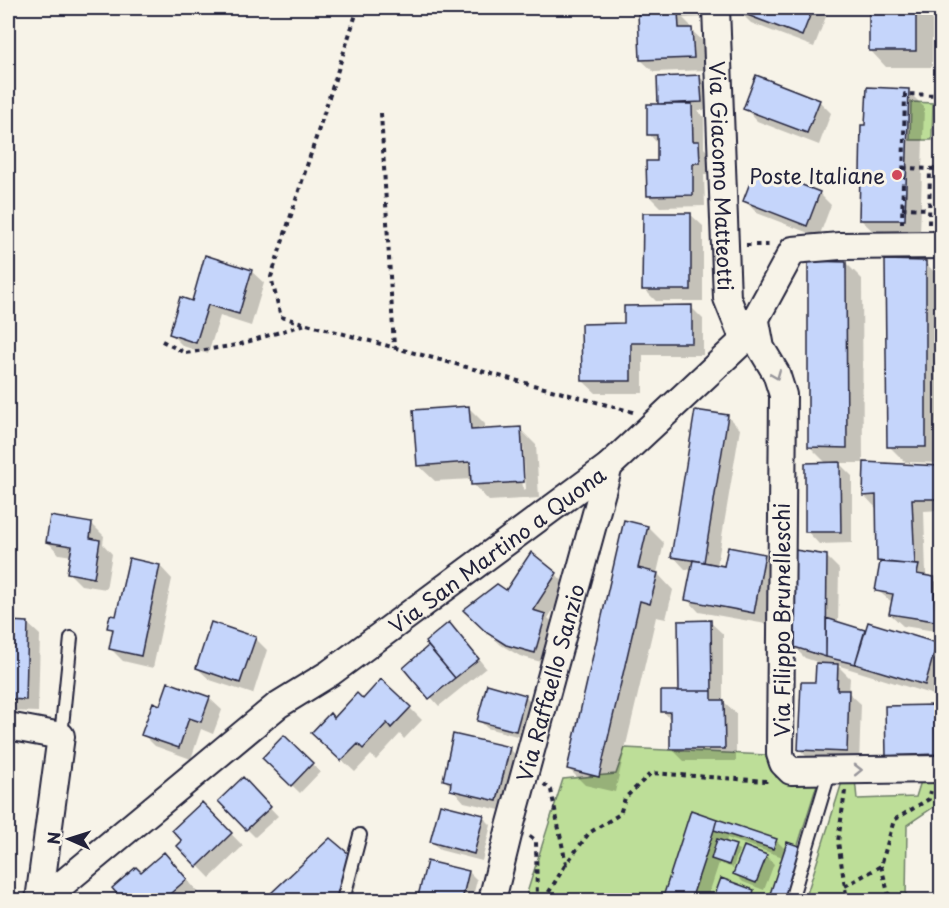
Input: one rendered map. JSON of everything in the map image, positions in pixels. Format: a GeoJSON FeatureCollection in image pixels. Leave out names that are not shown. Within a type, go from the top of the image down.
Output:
{"type":"FeatureCollection","features":[{"type":"Feature","properties":{"kind":"street","name":"Via Giacomo Matteotti"},"geometry":{"type":"LineString","coordinates":[[716,8],[727,298],[750,331]]}},
{"type":"Feature","properties":{"kind":"street","name":"Via San Martino a Quona"},"geometry":{"type":"LineString","coordinates":[[43,900],[278,705],[330,673],[609,466],[750,331],[793,250],[935,238]]}},
{"type":"Feature","properties":{"kind":"street","name":"Via Filippo Brunelleschi"},"geometry":{"type":"LineString","coordinates":[[750,331],[776,373],[783,396],[780,754],[783,763],[790,771],[839,770],[937,775]]}},
{"type":"Feature","properties":{"kind":"street","name":"Via Raffaello Sanzio"},"geometry":{"type":"LineString","coordinates":[[492,900],[609,466]]}},
{"type":"Feature","properties":{"kind":"street"},"geometry":{"type":"LineString","coordinates":[[8,726],[61,736],[39,900]]}},
{"type":"Feature","properties":{"kind":"lane"},"geometry":{"type":"LineString","coordinates":[[61,736],[71,638]]}},
{"type":"Feature","properties":{"kind":"lane"},"geometry":{"type":"LineString","coordinates":[[791,900],[839,770]]}},
{"type":"Feature","properties":{"kind":"lane"},"geometry":{"type":"LineString","coordinates":[[343,900],[360,835]]}},
{"type":"Feature","properties":{"kind":"path"},"geometry":{"type":"LineString","coordinates":[[358,8],[271,277],[281,316],[658,419]]}},
{"type":"Feature","properties":{"kind":"path"},"geometry":{"type":"LineString","coordinates":[[902,231],[905,94],[939,95]]}},
{"type":"Feature","properties":{"kind":"path"},"geometry":{"type":"LineString","coordinates":[[381,113],[394,348]]}},
{"type":"Feature","properties":{"kind":"path"},"geometry":{"type":"LineString","coordinates":[[903,168],[938,169]]}},
{"type":"Feature","properties":{"kind":"path"},"geometry":{"type":"LineString","coordinates":[[930,169],[929,209],[935,238]]}},
{"type":"Feature","properties":{"kind":"path"},"geometry":{"type":"LineString","coordinates":[[902,208],[929,209]]}},
{"type":"Feature","properties":{"kind":"path"},"geometry":{"type":"LineString","coordinates":[[735,245],[778,245]]}},
{"type":"Feature","properties":{"kind":"path"},"geometry":{"type":"LineString","coordinates":[[162,341],[184,353],[237,345],[307,324]]}},
{"type":"Feature","properties":{"kind":"path"},"geometry":{"type":"LineString","coordinates":[[544,900],[566,864],[589,833],[620,814],[625,798],[651,773],[766,781],[783,763]]}},
{"type":"Feature","properties":{"kind":"path"},"geometry":{"type":"LineString","coordinates":[[839,770],[838,842],[847,900]]}},
{"type":"Feature","properties":{"kind":"path"},"geometry":{"type":"LineString","coordinates":[[890,900],[881,866],[894,820],[929,799],[937,775]]}},
{"type":"Feature","properties":{"kind":"path"},"geometry":{"type":"LineString","coordinates":[[541,781],[551,790],[566,864]]}},
{"type":"Feature","properties":{"kind":"path"},"geometry":{"type":"LineString","coordinates":[[527,833],[536,841],[537,900]]}},
{"type":"Feature","properties":{"kind":"path"},"geometry":{"type":"LineString","coordinates":[[845,886],[881,866]]}},
{"type":"Feature","properties":{"kind":"green space"},"geometry":{"type":"Polygon","coordinates":[[[911,102],[933,103],[932,140],[910,140],[911,102]]]}},
{"type":"Feature","properties":{"kind":"green space"},"geometry":{"type":"Polygon","coordinates":[[[625,748],[766,755],[776,777],[819,778],[798,845],[805,848],[788,900],[534,900],[526,896],[563,779],[616,774],[625,748]]]}},
{"type":"Feature","properties":{"kind":"green space"},"geometry":{"type":"Polygon","coordinates":[[[922,778],[940,778],[941,802],[907,825],[906,900],[805,900],[843,779],[855,779],[857,799],[916,797],[922,778]]]}},
{"type":"Feature","properties":{"kind":"building"},"geometry":{"type":"Polygon","coordinates":[[[738,8],[813,8],[802,36],[737,11],[738,8]]]}},
{"type":"Feature","properties":{"kind":"building"},"geometry":{"type":"Polygon","coordinates":[[[869,8],[916,8],[916,51],[869,51],[869,8]]]}},
{"type":"Feature","properties":{"kind":"building"},"geometry":{"type":"Polygon","coordinates":[[[678,11],[679,28],[692,28],[694,58],[640,60],[638,13],[678,11]]]}},
{"type":"Feature","properties":{"kind":"building"},"geometry":{"type":"Polygon","coordinates":[[[700,75],[702,102],[658,104],[657,77],[700,75]]]}},
{"type":"Feature","properties":{"kind":"building"},"geometry":{"type":"Polygon","coordinates":[[[756,75],[820,100],[807,133],[743,109],[756,75]]]}},
{"type":"Feature","properties":{"kind":"building"},"geometry":{"type":"Polygon","coordinates":[[[867,87],[909,89],[905,220],[859,220],[861,125],[865,125],[867,87]]]}},
{"type":"Feature","properties":{"kind":"building"},"geometry":{"type":"Polygon","coordinates":[[[647,104],[692,104],[693,141],[699,141],[700,163],[693,163],[693,195],[647,196],[646,161],[657,161],[657,135],[647,135],[647,104]]]}},
{"type":"Feature","properties":{"kind":"building"},"geometry":{"type":"Polygon","coordinates":[[[756,167],[820,192],[807,226],[743,201],[756,167]]]}},
{"type":"Feature","properties":{"kind":"building"},"geometry":{"type":"Polygon","coordinates":[[[643,213],[691,213],[691,290],[642,290],[643,213]]]}},
{"type":"Feature","properties":{"kind":"building"},"geometry":{"type":"Polygon","coordinates":[[[205,255],[252,270],[239,314],[208,305],[196,343],[169,334],[180,297],[192,301],[205,255]]]}},
{"type":"Feature","properties":{"kind":"building"},"geometry":{"type":"Polygon","coordinates":[[[885,260],[926,261],[926,447],[887,447],[885,260]]]}},
{"type":"Feature","properties":{"kind":"building"},"geometry":{"type":"Polygon","coordinates":[[[808,261],[846,262],[847,448],[808,447],[808,261]]]}},
{"type":"Feature","properties":{"kind":"building"},"geometry":{"type":"Polygon","coordinates":[[[692,305],[692,343],[631,343],[631,381],[582,381],[581,324],[624,323],[624,306],[692,305]]]}},
{"type":"Feature","properties":{"kind":"building"},"geometry":{"type":"Polygon","coordinates":[[[469,406],[471,430],[521,427],[524,482],[471,485],[470,462],[417,466],[413,410],[469,406]]]}},
{"type":"Feature","properties":{"kind":"building"},"geometry":{"type":"Polygon","coordinates":[[[695,410],[728,415],[704,562],[671,557],[695,410]]]}},
{"type":"Feature","properties":{"kind":"building"},"geometry":{"type":"Polygon","coordinates":[[[840,462],[841,532],[805,532],[805,463],[840,462]]]}},
{"type":"Feature","properties":{"kind":"building"},"geometry":{"type":"Polygon","coordinates":[[[864,462],[940,466],[940,499],[912,499],[915,565],[877,561],[876,495],[863,496],[864,462]]]}},
{"type":"Feature","properties":{"kind":"building"},"geometry":{"type":"Polygon","coordinates":[[[50,516],[92,523],[90,538],[100,540],[94,578],[67,573],[72,546],[46,542],[50,516]]]}},
{"type":"Feature","properties":{"kind":"building"},"geometry":{"type":"Polygon","coordinates":[[[624,520],[648,526],[638,568],[658,573],[650,604],[640,601],[599,777],[567,769],[624,520]]]}},
{"type":"Feature","properties":{"kind":"building"},"geometry":{"type":"Polygon","coordinates":[[[728,547],[765,554],[754,613],[685,600],[693,560],[724,566],[728,547]]]}},
{"type":"Feature","properties":{"kind":"building"},"geometry":{"type":"Polygon","coordinates":[[[795,550],[827,555],[826,657],[791,646],[795,550]]]}},
{"type":"Feature","properties":{"kind":"building"},"geometry":{"type":"Polygon","coordinates":[[[531,552],[557,573],[533,610],[546,614],[535,653],[506,645],[487,633],[463,610],[497,584],[506,590],[531,552]]]}},
{"type":"Feature","properties":{"kind":"building"},"geometry":{"type":"Polygon","coordinates":[[[129,558],[160,565],[141,656],[109,649],[113,629],[107,628],[110,615],[116,616],[129,558]]]}},
{"type":"Feature","properties":{"kind":"building"},"geometry":{"type":"Polygon","coordinates":[[[880,562],[919,565],[917,574],[934,577],[935,621],[889,614],[893,594],[875,591],[880,562]]]}},
{"type":"Feature","properties":{"kind":"building"},"geometry":{"type":"Polygon","coordinates":[[[826,618],[865,630],[855,664],[826,657],[826,618]]]}},
{"type":"Feature","properties":{"kind":"building"},"geometry":{"type":"Polygon","coordinates":[[[711,620],[712,691],[679,691],[678,621],[711,620]]]}},
{"type":"Feature","properties":{"kind":"building"},"geometry":{"type":"Polygon","coordinates":[[[8,621],[28,622],[26,700],[8,699],[8,621]]]}},
{"type":"Feature","properties":{"kind":"building"},"geometry":{"type":"Polygon","coordinates":[[[211,622],[256,637],[240,683],[196,668],[211,622]]]}},
{"type":"Feature","properties":{"kind":"building"},"geometry":{"type":"Polygon","coordinates":[[[449,622],[479,659],[455,678],[425,642],[449,622]]]}},
{"type":"Feature","properties":{"kind":"building"},"geometry":{"type":"Polygon","coordinates":[[[868,622],[937,643],[925,685],[855,664],[868,622]]]}},
{"type":"Feature","properties":{"kind":"building"},"geometry":{"type":"Polygon","coordinates":[[[428,646],[455,678],[429,699],[403,668],[428,646]]]}},
{"type":"Feature","properties":{"kind":"building"},"geometry":{"type":"Polygon","coordinates":[[[816,663],[838,664],[837,690],[849,690],[847,752],[798,750],[801,682],[815,682],[816,663]]]}},
{"type":"Feature","properties":{"kind":"building"},"geometry":{"type":"Polygon","coordinates":[[[381,679],[411,707],[391,728],[387,723],[363,749],[358,744],[341,761],[311,733],[330,713],[334,718],[357,693],[363,699],[381,679]]]}},
{"type":"Feature","properties":{"kind":"building"},"geometry":{"type":"Polygon","coordinates":[[[168,682],[210,697],[201,722],[189,718],[179,748],[141,735],[153,702],[160,705],[168,682]]]}},
{"type":"Feature","properties":{"kind":"building"},"geometry":{"type":"Polygon","coordinates":[[[487,684],[526,695],[516,731],[477,721],[487,684]]]}},
{"type":"Feature","properties":{"kind":"building"},"geometry":{"type":"Polygon","coordinates":[[[661,691],[712,691],[712,700],[724,700],[725,749],[670,749],[670,712],[661,712],[661,691]]]}},
{"type":"Feature","properties":{"kind":"building"},"geometry":{"type":"Polygon","coordinates":[[[935,705],[936,754],[886,756],[885,706],[935,705]]]}},
{"type":"Feature","properties":{"kind":"building"},"geometry":{"type":"Polygon","coordinates":[[[453,734],[510,747],[497,801],[450,790],[451,782],[443,780],[453,734]]]}},
{"type":"Feature","properties":{"kind":"building"},"geometry":{"type":"Polygon","coordinates":[[[284,735],[313,763],[291,786],[262,758],[284,735]]]}},
{"type":"Feature","properties":{"kind":"building"},"geometry":{"type":"Polygon","coordinates":[[[243,777],[271,807],[246,830],[218,801],[243,777]]]}},
{"type":"Feature","properties":{"kind":"building"},"geometry":{"type":"Polygon","coordinates":[[[202,802],[232,833],[197,867],[177,846],[182,841],[172,830],[202,802]]]}},
{"type":"Feature","properties":{"kind":"building"},"geometry":{"type":"Polygon","coordinates":[[[440,804],[484,815],[474,854],[430,842],[440,804]]]}},
{"type":"Feature","properties":{"kind":"building"},"geometry":{"type":"Polygon","coordinates":[[[691,810],[717,819],[714,830],[691,900],[662,900],[691,810]]]}},
{"type":"Feature","properties":{"kind":"building"},"geometry":{"type":"Polygon","coordinates":[[[717,819],[777,839],[773,849],[714,830],[717,819]]]}},
{"type":"Feature","properties":{"kind":"building"},"geometry":{"type":"Polygon","coordinates":[[[330,838],[349,854],[337,900],[267,900],[269,895],[330,838]]]}},
{"type":"Feature","properties":{"kind":"building"},"geometry":{"type":"Polygon","coordinates":[[[717,839],[736,845],[729,865],[711,859],[717,839]]]}},
{"type":"Feature","properties":{"kind":"building"},"geometry":{"type":"Polygon","coordinates":[[[787,842],[805,848],[788,900],[768,900],[787,842]]]}},
{"type":"Feature","properties":{"kind":"building"},"geometry":{"type":"Polygon","coordinates":[[[744,846],[767,855],[756,883],[733,874],[744,846]]]}},
{"type":"Feature","properties":{"kind":"building"},"geometry":{"type":"Polygon","coordinates":[[[164,852],[187,879],[163,900],[122,900],[112,888],[136,867],[141,872],[164,852]]]}},
{"type":"Feature","properties":{"kind":"building"},"geometry":{"type":"Polygon","coordinates":[[[427,861],[469,871],[462,900],[417,900],[427,861]]]}},
{"type":"Feature","properties":{"kind":"building"},"geometry":{"type":"Polygon","coordinates":[[[721,878],[754,890],[751,900],[713,900],[721,878]]]}},
{"type":"Feature","properties":{"kind":"place","name":"Poste Italiane"},"geometry":{"type":"Point","coordinates":[897,175]}}]}
